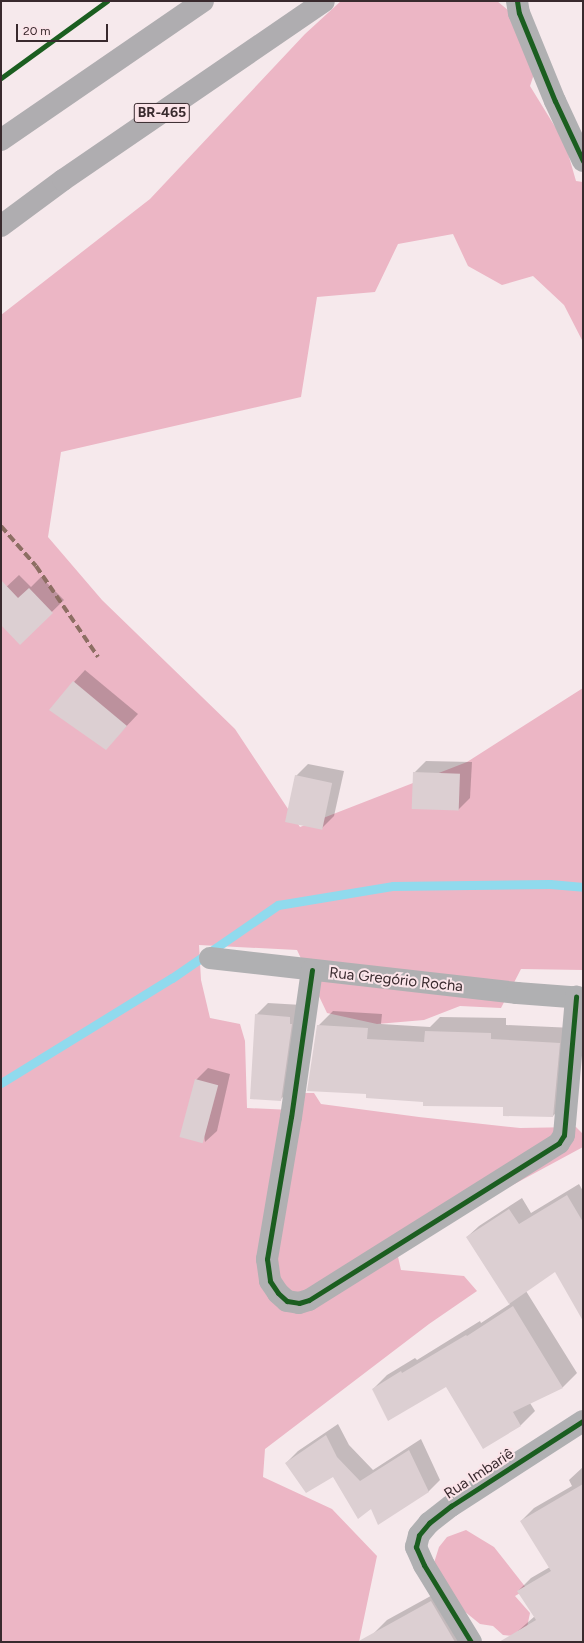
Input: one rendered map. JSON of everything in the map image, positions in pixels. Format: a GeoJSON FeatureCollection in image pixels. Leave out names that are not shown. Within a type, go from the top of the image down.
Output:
{"type":"FeatureCollection","features":[{"type":"Feature","properties":{"kind":"highway"},"geometry":{"type":"LineString","coordinates":[[1,140],[203,1]]}},
{"type":"Feature","properties":{"kind":"highway","name":"BR-465"},"geometry":{"type":"LineString","coordinates":[[1,226],[63,180],[324,1]]}},
{"type":"Feature","properties":{"kind":"street"},"geometry":{"type":"LineString","coordinates":[[516,5],[583,161]]}},
{"type":"Feature","properties":{"kind":"street","name":"Rua Gregório Rocha"},"geometry":{"type":"LineString","coordinates":[[210,958],[517,993],[579,998]]}},
{"type":"Feature","properties":{"kind":"street"},"geometry":{"type":"LineString","coordinates":[[312,970],[291,1117],[267,1259],[270,1281],[278,1293],[288,1301],[298,1302],[309,1300],[559,1143],[564,1135],[579,998]]}},
{"type":"Feature","properties":{"kind":"street","name":"Rua Imbariê"},"geometry":{"type":"LineString","coordinates":[[471,1642],[424,1565],[416,1547],[419,1535],[430,1523],[451,1506],[583,1421]]}},
{"type":"Feature","properties":{"kind":"shaded area"},"geometry":{"type":"Polygon","coordinates":[[[341,1],[497,1],[515,16],[537,65],[530,86],[565,143],[576,181],[583,182],[583,342],[564,305],[533,276],[502,285],[468,266],[453,234],[398,244],[375,292],[317,297],[301,397],[61,452],[48,537],[102,600],[235,729],[300,827],[467,762],[583,688],[583,970],[521,969],[501,1008],[460,1006],[424,1020],[377,1024],[327,1013],[297,950],[199,945],[201,980],[210,1018],[240,1024],[245,1041],[247,1108],[292,1110],[304,1093],[314,1093],[321,1104],[419,1117],[520,1128],[576,1127],[583,1134],[583,1147],[396,1248],[401,1270],[464,1276],[477,1291],[429,1324],[265,1449],[263,1477],[332,1509],[377,1556],[359,1642],[1,1642],[1,315],[150,199],[305,34],[341,1]]]}},
{"type":"Feature","properties":{"kind":"shaded area"},"geometry":{"type":"Polygon","coordinates":[[[466,1530],[494,1547],[527,1589],[515,1596],[530,1613],[525,1637],[503,1635],[493,1626],[480,1624],[464,1611],[433,1566],[439,1547],[447,1537],[466,1530]]]}},
{"type":"Feature","properties":{"kind":"building"},"geometry":{"type":"Polygon","coordinates":[[[1,580],[18,598],[29,588],[53,613],[20,645],[1,625],[1,580]]]}},
{"type":"Feature","properties":{"kind":"building"},"geometry":{"type":"Polygon","coordinates":[[[73,681],[127,726],[106,750],[49,710],[73,681]]]}},
{"type":"Feature","properties":{"kind":"building"},"geometry":{"type":"Polygon","coordinates":[[[413,772],[460,774],[459,811],[412,809],[413,772]]]}},
{"type":"Feature","properties":{"kind":"building"},"geometry":{"type":"Polygon","coordinates":[[[295,775],[332,783],[322,830],[285,822],[295,775]]]}},
{"type":"Feature","properties":{"kind":"building"},"geometry":{"type":"Polygon","coordinates":[[[255,1014],[290,1017],[290,1024],[292,1024],[281,1101],[250,1099],[255,1014]]]}},
{"type":"Feature","properties":{"kind":"building"},"geometry":{"type":"Polygon","coordinates":[[[317,1025],[368,1028],[367,1039],[424,1042],[425,1031],[491,1033],[491,1039],[560,1043],[553,1117],[503,1116],[503,1107],[423,1106],[423,1102],[366,1098],[366,1094],[307,1091],[317,1025]]]}},
{"type":"Feature","properties":{"kind":"building"},"geometry":{"type":"Polygon","coordinates":[[[195,1079],[218,1085],[203,1143],[179,1137],[195,1079]]]}},
{"type":"Feature","properties":{"kind":"building"},"geometry":{"type":"Polygon","coordinates":[[[567,1195],[583,1222],[583,1321],[555,1272],[509,1304],[466,1237],[509,1209],[519,1224],[567,1195]]]}},
{"type":"Feature","properties":{"kind":"building"},"geometry":{"type":"Polygon","coordinates":[[[513,1306],[563,1388],[513,1412],[521,1426],[483,1449],[446,1387],[388,1421],[372,1389],[401,1371],[402,1373],[466,1335],[467,1336],[513,1306]]]}},
{"type":"Feature","properties":{"kind":"building"},"geometry":{"type":"Polygon","coordinates":[[[326,1435],[337,1457],[360,1481],[409,1450],[429,1492],[378,1525],[371,1509],[358,1519],[333,1477],[306,1493],[285,1463],[326,1435]]]}},
{"type":"Feature","properties":{"kind":"building"},"geometry":{"type":"Polygon","coordinates":[[[583,1484],[583,1642],[499,1642],[536,1620],[517,1591],[551,1571],[520,1521],[583,1484]]]}},
{"type":"Feature","properties":{"kind":"building"},"geometry":{"type":"Polygon","coordinates":[[[431,1601],[455,1642],[357,1642],[431,1601]]]}},
{"type":"Feature","properties":{"kind":"waterway"},"geometry":{"type":"LineString","coordinates":[[1,1083],[172,978],[278,905],[393,886],[550,884],[583,887]]}},
{"type":"Feature","properties":{"kind":"marked path"},"geometry":{"type":"LineString","coordinates":[[1,526],[36,566],[98,657]]}},
{"type":"Feature","properties":{"kind":"cycle path"},"geometry":{"type":"LineString","coordinates":[[1,78],[107,1]]}},
{"type":"Feature","properties":{"kind":"cycle path"},"geometry":{"type":"LineString","coordinates":[[517,1],[519,13],[555,101],[583,161]]}},
{"type":"Feature","properties":{"kind":"cycle path"},"geometry":{"type":"LineString","coordinates":[[312,970],[291,1117],[267,1259],[270,1281],[278,1293],[287,1301],[299,1303],[309,1300],[559,1143],[564,1135],[576,997]]}},
{"type":"Feature","properties":{"kind":"cycle path"},"geometry":{"type":"LineString","coordinates":[[471,1642],[424,1565],[416,1547],[419,1535],[429,1523],[451,1506],[583,1421]]}}]}
